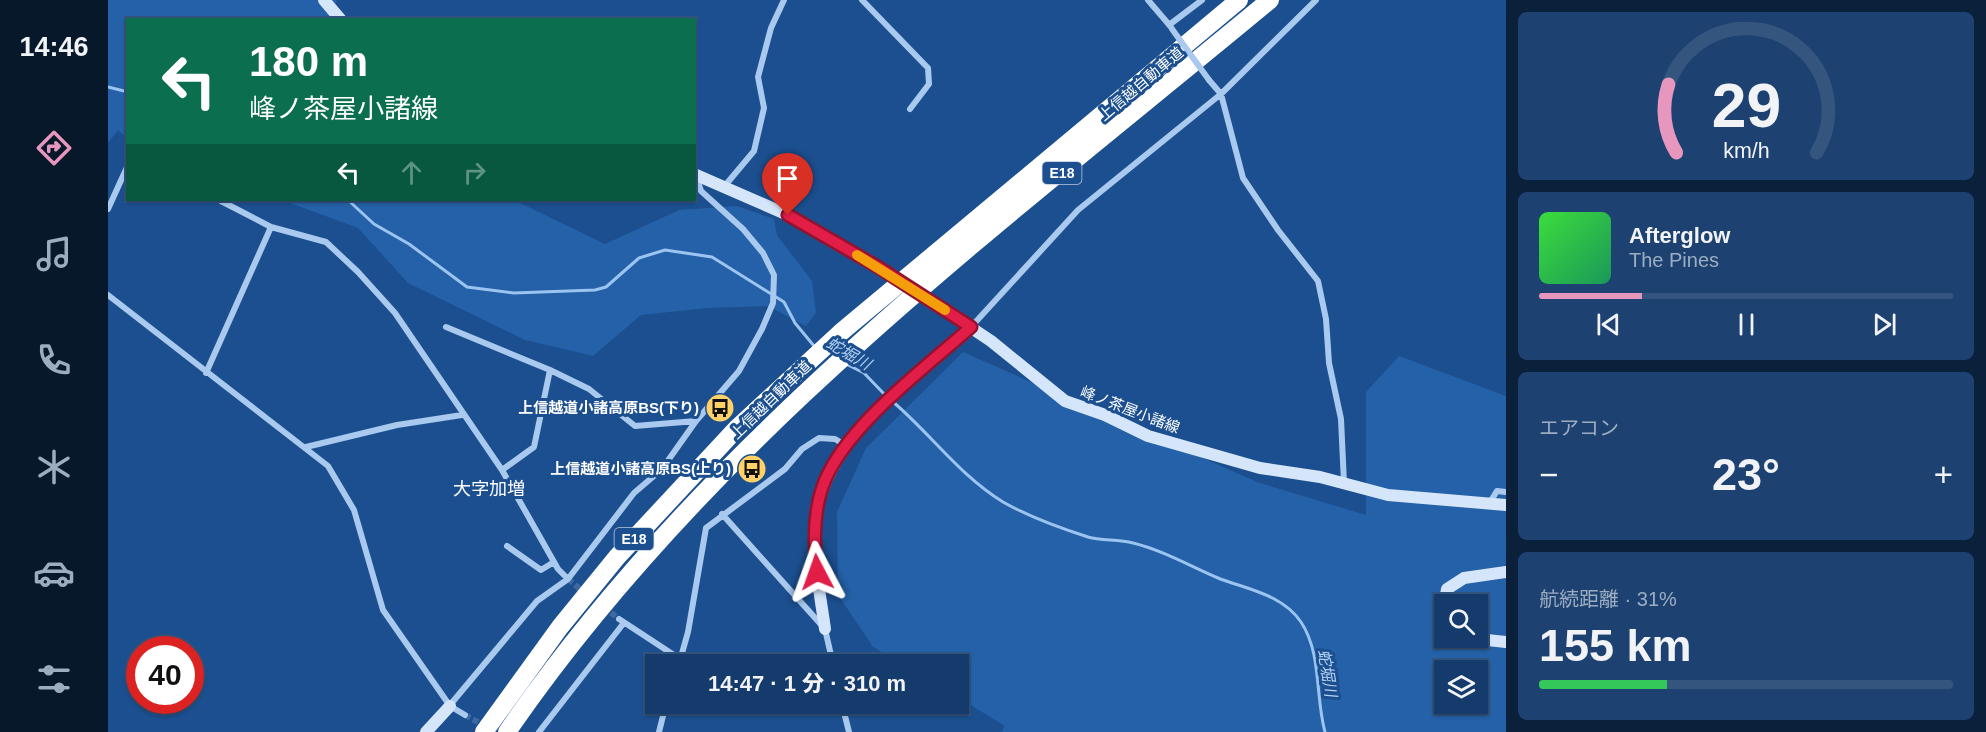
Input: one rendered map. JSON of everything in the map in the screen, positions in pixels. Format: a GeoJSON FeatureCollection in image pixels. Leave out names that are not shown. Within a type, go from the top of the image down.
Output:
{"type":"FeatureCollection","features":[{"type":"Feature","properties":{"kind":"highway","name":"上信越自動車道"},"geometry":{"type":"LineString","coordinates":[[484,732],[560,627],[617,557],[738,427],[840,333],[1239,0]]}},
{"type":"Feature","properties":{"kind":"highway","name":"上信越自動車道"},"geometry":{"type":"LineString","coordinates":[[507,732],[577,635],[636,564],[755,439],[854,346],[1270,0]]}},
{"type":"Feature","properties":{"kind":"main road"},"geometry":{"type":"LineString","coordinates":[[324,0],[339,18]]}},
{"type":"Feature","properties":{"kind":"main road","name":"峰ノ茶屋小諸線"},"geometry":{"type":"LineString","coordinates":[[696,174],[788,215],[878,267],[971,327],[1065,401],[1105,414],[1148,436],[1260,468],[1344,483],[1389,495],[1506,505]]}},
{"type":"Feature","properties":{"kind":"main road"},"geometry":{"type":"LineString","coordinates":[[825,629],[815,553],[816,519],[820,495],[828,473],[846,445],[926,367],[971,327]]}},
{"type":"Feature","properties":{"kind":"main road"},"geometry":{"type":"LineString","coordinates":[[1446,594],[1447,589],[1464,578],[1506,572]]}},
{"type":"Feature","properties":{"kind":"main road"},"geometry":{"type":"LineString","coordinates":[[1488,640],[1506,642]]}},
{"type":"Feature","properties":{"kind":"main road"},"geometry":{"type":"LineString","coordinates":[[426,732],[450,706]]}},
{"type":"Feature","properties":{"kind":"street"},"geometry":{"type":"LineString","coordinates":[[723,188],[754,151],[765,108],[758,77],[771,28],[784,0]]}},
{"type":"Feature","properties":{"kind":"street"},"geometry":{"type":"LineString","coordinates":[[862,0],[928,68],[929,84],[910,109]]}},
{"type":"Feature","properties":{"kind":"street"},"geometry":{"type":"LineString","coordinates":[[1148,0],[1221,94],[1243,178],[1278,230],[1318,281],[1326,319],[1329,363],[1341,419],[1344,483]]}},
{"type":"Feature","properties":{"kind":"street"},"geometry":{"type":"LineString","coordinates":[[1170,27],[1202,0]]}},
{"type":"Feature","properties":{"kind":"street"},"geometry":{"type":"LineString","coordinates":[[971,327],[1078,210],[1221,94],[1316,0]]}},
{"type":"Feature","properties":{"kind":"street"},"geometry":{"type":"LineString","coordinates":[[108,208],[126,169]]}},
{"type":"Feature","properties":{"kind":"street"},"geometry":{"type":"LineString","coordinates":[[450,706],[537,601],[568,579],[634,493],[662,469],[696,421],[739,371],[762,329],[773,303],[774,276],[763,253],[743,229],[701,191],[696,177]]}},
{"type":"Feature","properties":{"kind":"street"},"geometry":{"type":"LineString","coordinates":[[221,201],[271,227],[326,242],[355,268],[395,313],[462,415],[502,470],[554,562],[568,579]]}},
{"type":"Feature","properties":{"kind":"street"},"geometry":{"type":"LineString","coordinates":[[206,373],[271,227]]}},
{"type":"Feature","properties":{"kind":"street"},"geometry":{"type":"LineString","coordinates":[[108,296],[328,466],[348,497],[383,610],[450,706],[465,715]]}},
{"type":"Feature","properties":{"kind":"street"},"geometry":{"type":"LineString","coordinates":[[446,327],[550,370],[589,389],[635,426],[696,421]]}},
{"type":"Feature","properties":{"kind":"street"},"geometry":{"type":"LineString","coordinates":[[502,470],[534,447],[550,370]]}},
{"type":"Feature","properties":{"kind":"street"},"geometry":{"type":"LineString","coordinates":[[306,447],[397,425],[462,415]]}},
{"type":"Feature","properties":{"kind":"street"},"geometry":{"type":"LineString","coordinates":[[682,654],[706,528],[784,469],[802,449],[819,438],[835,439],[846,445]]}},
{"type":"Feature","properties":{"kind":"street"},"geometry":{"type":"LineString","coordinates":[[1490,502],[1497,491],[1506,492]]}},
{"type":"Feature","properties":{"kind":"street"},"geometry":{"type":"LineString","coordinates":[[722,514],[825,629],[831,654]]}},
{"type":"Feature","properties":{"kind":"street"},"geometry":{"type":"LineString","coordinates":[[507,546],[541,570],[554,562]]}},
{"type":"Feature","properties":{"kind":"street"},"geometry":{"type":"LineString","coordinates":[[539,732],[621,621],[668,654]]}},
{"type":"Feature","properties":{"kind":"street"},"geometry":{"type":"LineString","coordinates":[[659,732],[664,714]]}},
{"type":"Feature","properties":{"kind":"street"},"geometry":{"type":"LineString","coordinates":[[844,714],[849,732]]}},
{"type":"Feature","properties":{"kind":"shaded area"},"geometry":{"type":"Polygon","coordinates":[[[108,0],[337,1],[328,18],[126,18],[126,137],[118,130],[108,143],[108,0]]]}},
{"type":"Feature","properties":{"kind":"shaded area"},"geometry":{"type":"Polygon","coordinates":[[[285,201],[516,201],[605,244],[679,210],[737,206],[774,219],[777,235],[812,281],[816,313],[806,326],[768,306],[708,308],[641,315],[593,356],[525,340],[408,283],[358,228],[285,201]]]}},
{"type":"Feature","properties":{"kind":"shaded area"},"geometry":{"type":"Polygon","coordinates":[[[963,352],[1257,482],[1366,515],[1366,392],[1399,356],[1506,396],[1506,732],[1001,732],[1005,726],[969,704],[969,654],[885,654],[873,647],[838,595],[837,512],[866,448],[963,352]]]}},
{"type":"Feature","properties":{"kind":"waterway","name":"蛇堀川"},"geometry":{"type":"LineString","coordinates":[[108,87],[126,92]]}},
{"type":"Feature","properties":{"kind":"waterway","name":"蛇堀川"},"geometry":{"type":"LineString","coordinates":[[349,201],[374,224],[409,244],[467,287],[514,293],[595,290],[606,287],[639,258],[665,250],[712,257],[784,302],[795,323],[814,346]]}},
{"type":"Feature","properties":{"kind":"waterway","name":"蛇堀川"},"geometry":{"type":"LineString","coordinates":[[846,364],[864,373],[887,397]]}},
{"type":"Feature","properties":{"kind":"waterway","name":"蛇堀川"},"geometry":{"type":"LineString","coordinates":[[892,401],[959,467],[987,491],[1012,507],[1088,537],[1144,546],[1218,578],[1263,594],[1284,605],[1301,622],[1308,634],[1315,661],[1325,732]]}},
{"type":"Feature","properties":{"kind":"tunnel"},"geometry":{"type":"LineString","coordinates":[[568,579],[586,594]]}},
{"type":"Feature","properties":{"kind":"tunnel"},"geometry":{"type":"LineString","coordinates":[[604,607],[619,619]]}},
{"type":"Feature","properties":{"kind":"tunnel"},"geometry":{"type":"LineString","coordinates":[[465,715],[496,732]]}},
{"type":"Feature","properties":{"kind":"slow traffic"},"geometry":{"type":"LineString","coordinates":[[857,255],[945,310]]}},
{"type":"Feature","properties":{"kind":"place","name":"上信越道小諸高原BS(下り)"},"geometry":{"type":"Point","coordinates":[720,408]}},
{"type":"Feature","properties":{"kind":"place","name":"上信越道小諸高原BS(上り)"},"geometry":{"type":"Point","coordinates":[752,469]}},
{"type":"Feature","properties":{"kind":"district","name":"大字加増"},"geometry":{"type":"Point","coordinates":[489,489]}},
{"type":"Feature","properties":{"kind":"route"},"geometry":{"type":"LineString","coordinates":[[788,215],[878,267],[971,327],[892,398],[846,445],[828,473],[820,495],[816,519],[817,572]]}}]}
